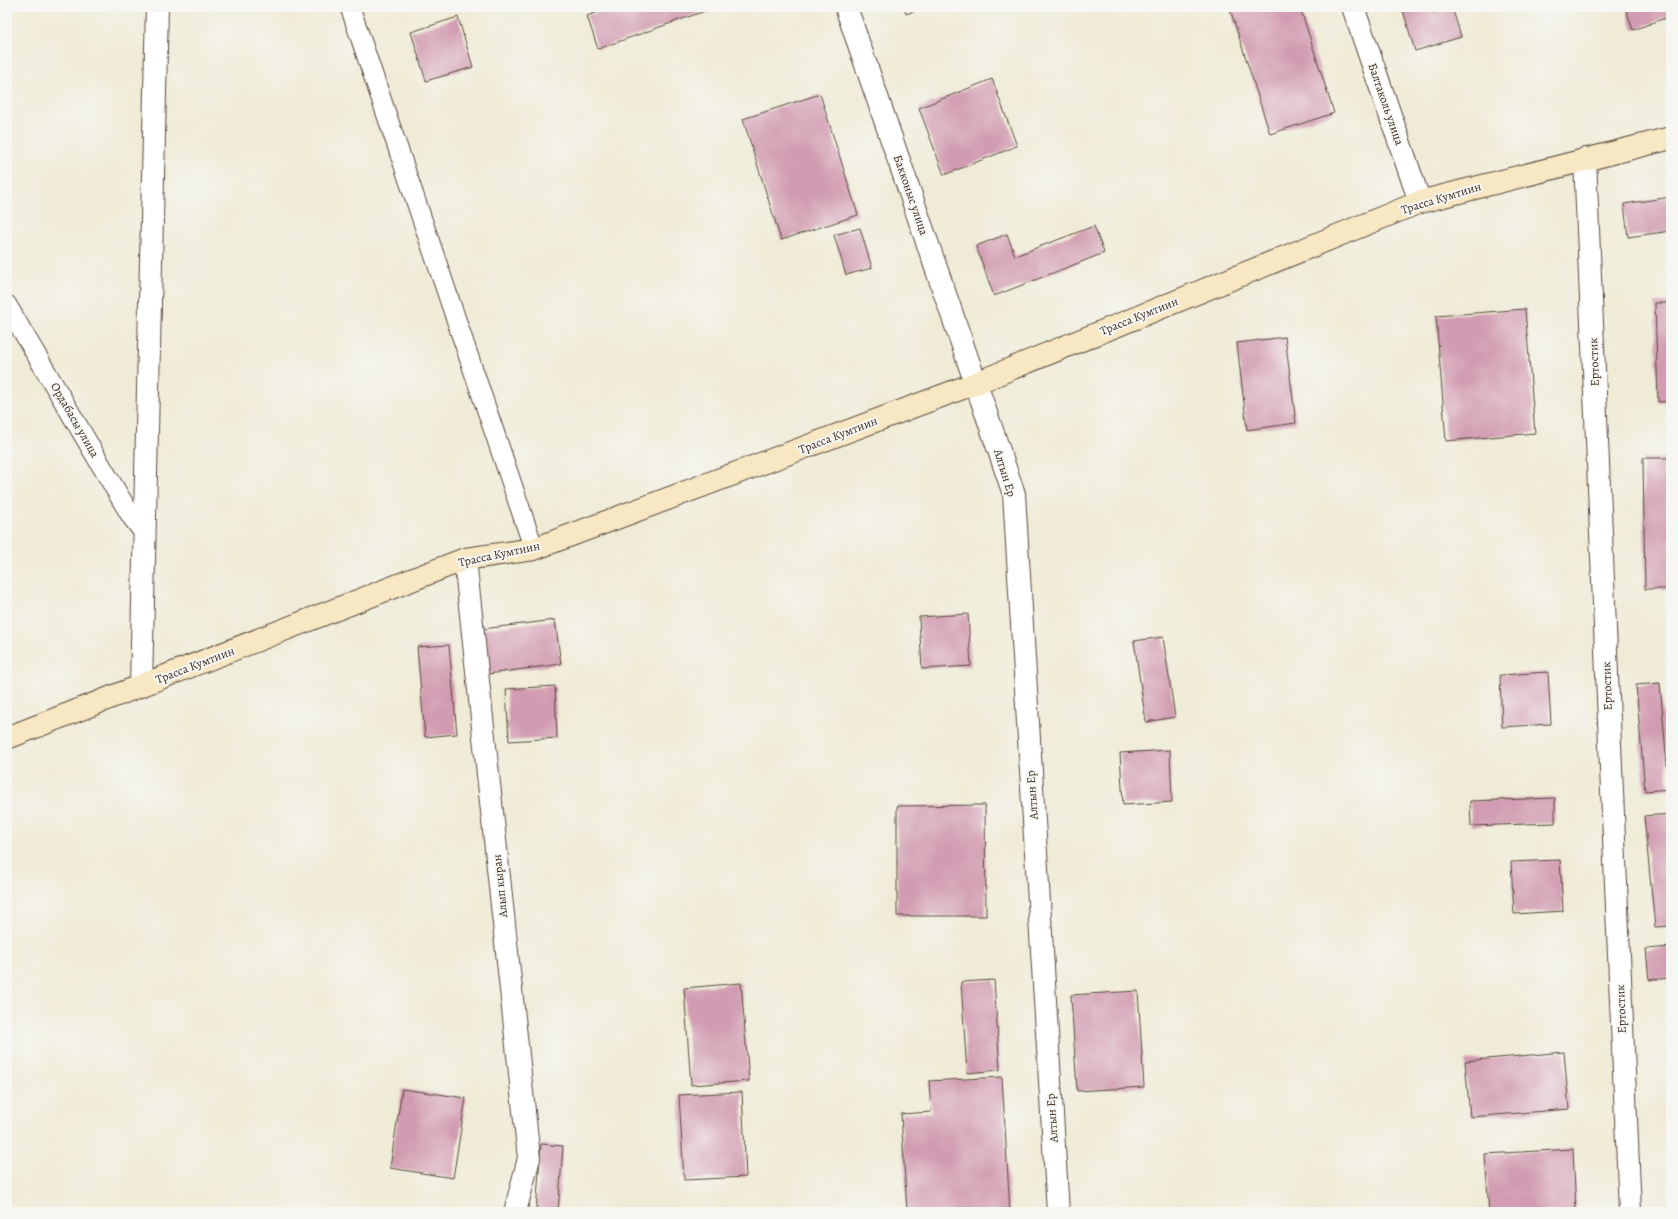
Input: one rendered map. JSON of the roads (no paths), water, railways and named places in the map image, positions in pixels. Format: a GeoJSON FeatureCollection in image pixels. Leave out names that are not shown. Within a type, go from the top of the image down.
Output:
{"type":"FeatureCollection","features":[{"type":"Feature","properties":{"kind":"street"},"geometry":{"type":"LineString","coordinates":[[141,686],[157,7]]}},
{"type":"Feature","properties":{"kind":"street","name":"Бакконыс улица"},"geometry":{"type":"LineString","coordinates":[[846,7],[976,383]]}},
{"type":"Feature","properties":{"kind":"street","name":"Балтаколь улица"},"geometry":{"type":"LineString","coordinates":[[1353,7],[1420,202]]}},
{"type":"Feature","properties":{"kind":"street","name":"Трасса Кумтиин"},"geometry":{"type":"LineString","coordinates":[[7,738],[465,559],[534,549],[976,383],[1420,202],[1671,138]]}},
{"type":"Feature","properties":{"kind":"street","name":"Ертостик"},"geometry":{"type":"LineString","coordinates":[[1585,159],[1630,1212]]}},
{"type":"Feature","properties":{"kind":"street","name":"Алтын Ер"},"geometry":{"type":"LineString","coordinates":[[976,383],[1014,494],[1058,1212]]}},
{"type":"Feature","properties":{"kind":"street","name":"Алып кыран"},"geometry":{"type":"LineString","coordinates":[[465,559],[529,1158],[515,1212]]}},
{"type":"Feature","properties":{"kind":"lane"},"geometry":{"type":"LineString","coordinates":[[350,7],[534,549]]}},
{"type":"Feature","properties":{"kind":"lane","name":"Ордабасы улица"},"geometry":{"type":"LineString","coordinates":[[7,305],[131,516],[144,533]]}}]}
